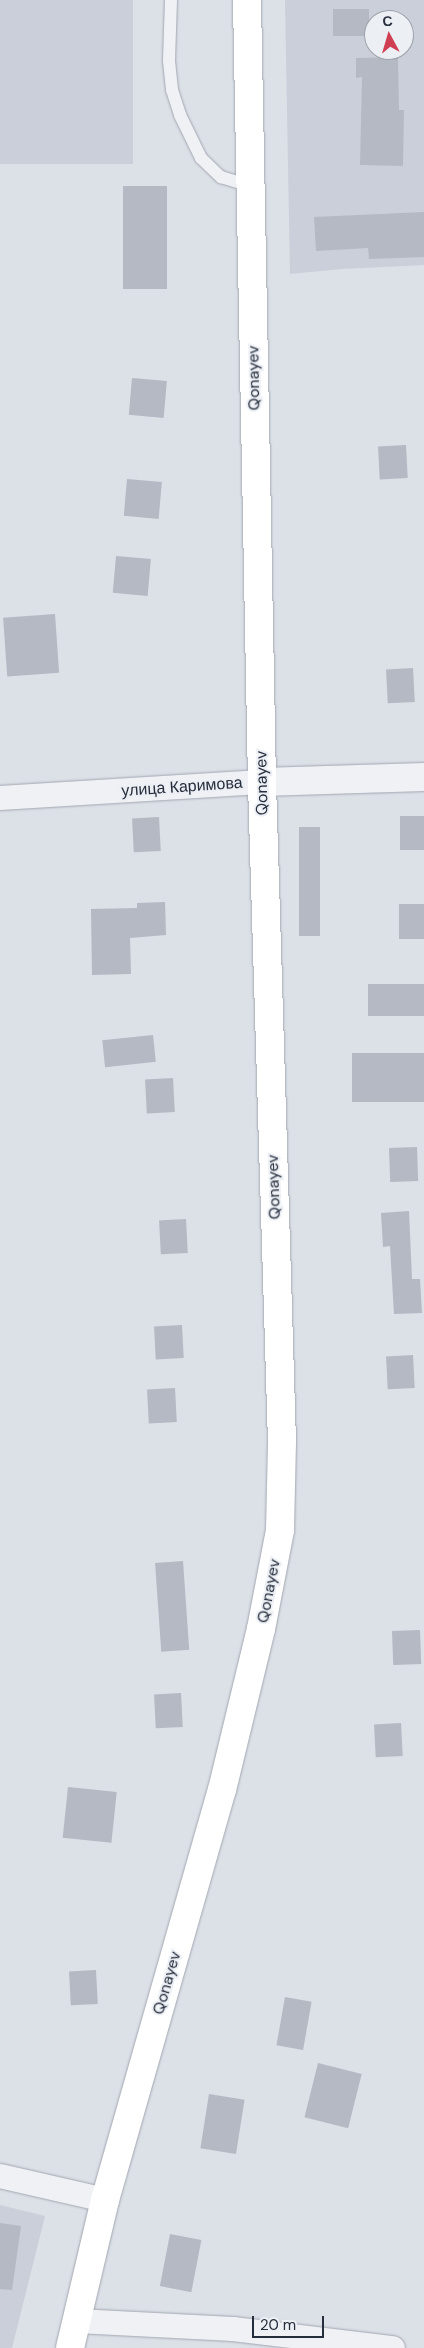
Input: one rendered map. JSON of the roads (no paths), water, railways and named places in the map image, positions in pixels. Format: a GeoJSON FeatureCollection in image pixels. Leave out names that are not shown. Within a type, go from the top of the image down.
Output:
{"type":"FeatureCollection","features":[{"type":"Feature","properties":{"kind":"main road","name":"Qonayev"},"geometry":{"type":"LineString","coordinates":[[70,2348],[105,2200],[222,1790],[261,1629],[280,1530],[282,1442],[262,782],[247,0]]}},
{"type":"Feature","properties":{"kind":"street","name":"улица Каримова"},"geometry":{"type":"LineString","coordinates":[[0,798],[262,782],[424,777]]}},
{"type":"Feature","properties":{"kind":"street"},"geometry":{"type":"LineString","coordinates":[[0,2176],[105,2200]]}},
{"type":"Feature","properties":{"kind":"street"},"geometry":{"type":"LineString","coordinates":[[77,2321],[233,2328],[393,2348]]}},
{"type":"Feature","properties":{"kind":"lane"},"geometry":{"type":"LineString","coordinates":[[170,0],[169,61],[172,90],[180,115],[201,158],[221,177],[250,186]]}}]}
